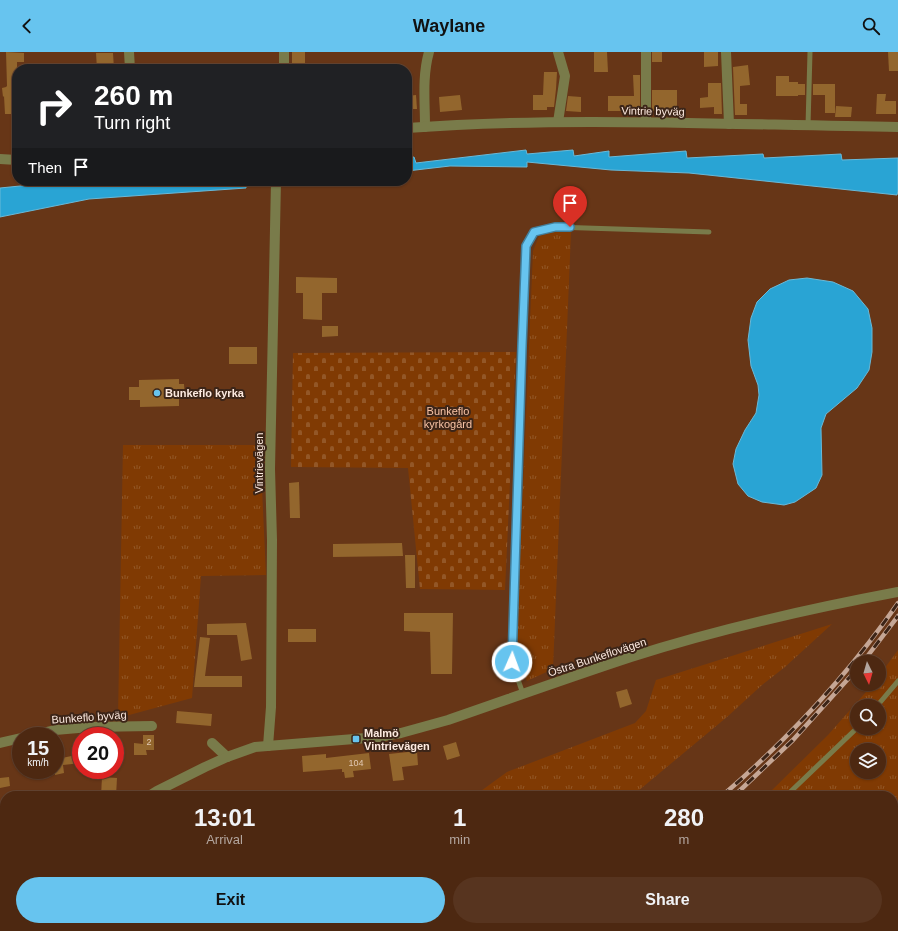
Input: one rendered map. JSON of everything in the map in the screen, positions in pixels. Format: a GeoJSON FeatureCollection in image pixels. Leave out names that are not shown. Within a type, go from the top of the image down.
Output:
{"type":"FeatureCollection","features":[{"type":"Feature","properties":{"kind":"street"},"geometry":{"type":"LineString","coordinates":[[129,52],[130,64]]}},
{"type":"Feature","properties":{"kind":"street"},"geometry":{"type":"LineString","coordinates":[[284,52],[284,64]]}},
{"type":"Feature","properties":{"kind":"street"},"geometry":{"type":"LineString","coordinates":[[425,127],[424,78],[429,52]]}},
{"type":"Feature","properties":{"kind":"street"},"geometry":{"type":"LineString","coordinates":[[558,52],[566,76],[558,122]]}},
{"type":"Feature","properties":{"kind":"street"},"geometry":{"type":"LineString","coordinates":[[646,52],[646,122]]}},
{"type":"Feature","properties":{"kind":"street"},"geometry":{"type":"LineString","coordinates":[[726,52],[729,124]]}},
{"type":"Feature","properties":{"kind":"street","name":"Vintrie byväg"},"geometry":{"type":"LineString","coordinates":[[412,128],[558,122],[646,122],[898,127]]}},
{"type":"Feature","properties":{"kind":"street"},"geometry":{"type":"LineString","coordinates":[[0,159],[12,160]]}},
{"type":"Feature","properties":{"kind":"street","name":"Vintrievägen"},"geometry":{"type":"LineString","coordinates":[[268,746],[271,707],[272,540],[270,469],[276,186]]}},
{"type":"Feature","properties":{"kind":"street","name":"Östra Bunkeflovägen"},"geometry":{"type":"LineString","coordinates":[[157,791],[227,757],[255,747],[356,739],[401,733],[448,720],[640,655],[722,631],[835,604],[898,592]]}},
{"type":"Feature","properties":{"kind":"street","name":"Bunkeflo byväg"},"geometry":{"type":"LineString","coordinates":[[64,729],[90,726],[152,726]]}},
{"type":"Feature","properties":{"kind":"street"},"geometry":{"type":"LineString","coordinates":[[0,743],[12,740]]}},
{"type":"Feature","properties":{"kind":"street"},"geometry":{"type":"LineString","coordinates":[[212,743],[227,757]]}},
{"type":"Feature","properties":{"kind":"lane"},"geometry":{"type":"LineString","coordinates":[[808,126],[810,52]]}},
{"type":"Feature","properties":{"kind":"lane"},"geometry":{"type":"LineString","coordinates":[[523,694],[512,662],[521,354],[526,246],[534,232],[555,227],[709,232]]}},
{"type":"Feature","properties":{"kind":"lane"},"geometry":{"type":"LineString","coordinates":[[884,699],[898,681]]}},
{"type":"Feature","properties":{"kind":"lane"},"geometry":{"type":"LineString","coordinates":[[791,791],[850,735]]}},
{"type":"Feature","properties":{"kind":"green space"},"geometry":{"type":"Polygon","coordinates":[[[553,232],[571,232],[553,669],[527,681],[516,655],[533,251],[539,236],[553,232]]]}},
{"type":"Feature","properties":{"kind":"green space","name":"Bunkeflo kyrkogård"},"geometry":{"type":"Polygon","coordinates":[[[516,352],[505,590],[420,589],[408,468],[291,467],[293,353],[516,352]]]}},
{"type":"Feature","properties":{"kind":"green space"},"geometry":{"type":"Polygon","coordinates":[[[123,445],[260,445],[266,575],[201,576],[192,698],[118,718],[123,445]]]}},
{"type":"Feature","properties":{"kind":"green space"},"geometry":{"type":"Polygon","coordinates":[[[832,624],[727,717],[638,791],[481,791],[507,772],[635,723],[646,711],[656,680],[832,624]]]}},
{"type":"Feature","properties":{"kind":"green space"},"geometry":{"type":"Polygon","coordinates":[[[898,650],[898,791],[771,791],[828,735],[850,710],[850,735],[886,735],[886,699],[860,699],[867,691],[886,691],[886,666],[898,650]]]}},
{"type":"Feature","properties":{"kind":"water"},"geometry":{"type":"Polygon","coordinates":[[[526,150],[527,154],[573,150],[574,156],[609,151],[609,157],[686,151],[687,158],[763,154],[764,158],[841,154],[842,160],[898,158],[898,191],[897,195],[689,173],[611,170],[527,162],[527,167],[450,166],[412,170],[412,157],[414,157],[416,163],[526,150]]]}},
{"type":"Feature","properties":{"kind":"water"},"geometry":{"type":"Polygon","coordinates":[[[20,186],[246,186],[246,188],[89,199],[0,217],[0,188],[20,186]]]}},
{"type":"Feature","properties":{"kind":"water"},"geometry":{"type":"Polygon","coordinates":[[[807,278],[833,282],[853,291],[868,309],[872,328],[872,352],[869,370],[857,388],[826,414],[821,428],[822,475],[816,488],[795,502],[784,505],[762,502],[748,496],[738,484],[733,464],[736,449],[745,430],[756,413],[759,395],[758,385],[751,366],[748,340],[751,318],[757,302],[770,289],[789,280],[807,278]]]}},
{"type":"Feature","properties":{"kind":"building"},"geometry":{"type":"Polygon","coordinates":[[[6,52],[24,53],[24,62],[12,64],[12,114],[5,114],[2,88],[7,86],[6,52]]]}},
{"type":"Feature","properties":{"kind":"building"},"geometry":{"type":"Polygon","coordinates":[[[292,52],[305,52],[305,64],[292,64],[292,52]]]}},
{"type":"Feature","properties":{"kind":"building"},"geometry":{"type":"Polygon","coordinates":[[[594,52],[607,52],[608,72],[594,72],[594,52]]]}},
{"type":"Feature","properties":{"kind":"building"},"geometry":{"type":"Polygon","coordinates":[[[652,52],[662,52],[662,62],[652,62],[652,52]]]}},
{"type":"Feature","properties":{"kind":"building"},"geometry":{"type":"Polygon","coordinates":[[[704,52],[718,52],[718,66],[704,67],[704,52]]]}},
{"type":"Feature","properties":{"kind":"building"},"geometry":{"type":"Polygon","coordinates":[[[888,52],[898,52],[898,71],[889,71],[888,52]]]}},
{"type":"Feature","properties":{"kind":"building"},"geometry":{"type":"Polygon","coordinates":[[[96,53],[113,53],[114,64],[97,64],[96,53]]]}},
{"type":"Feature","properties":{"kind":"building"},"geometry":{"type":"Polygon","coordinates":[[[748,65],[750,85],[740,86],[740,104],[747,104],[747,115],[735,115],[733,67],[748,65]]]}},
{"type":"Feature","properties":{"kind":"building"},"geometry":{"type":"Polygon","coordinates":[[[544,72],[557,72],[554,107],[547,107],[547,110],[533,110],[533,95],[543,95],[544,72]]]}},
{"type":"Feature","properties":{"kind":"building"},"geometry":{"type":"Polygon","coordinates":[[[633,75],[640,75],[640,111],[608,111],[608,96],[634,96],[633,75]]]}},
{"type":"Feature","properties":{"kind":"building"},"geometry":{"type":"Polygon","coordinates":[[[776,76],[789,76],[789,82],[805,84],[805,95],[776,96],[776,76]]]}},
{"type":"Feature","properties":{"kind":"building"},"geometry":{"type":"Polygon","coordinates":[[[708,83],[721,83],[722,114],[714,114],[714,107],[700,108],[700,98],[708,97],[708,83]]]}},
{"type":"Feature","properties":{"kind":"building"},"geometry":{"type":"Polygon","coordinates":[[[813,84],[835,84],[835,113],[825,113],[825,95],[813,95],[813,84]]]}},
{"type":"Feature","properties":{"kind":"building"},"geometry":{"type":"Polygon","coordinates":[[[652,90],[677,90],[677,111],[652,111],[652,90]]]}},
{"type":"Feature","properties":{"kind":"building"},"geometry":{"type":"Polygon","coordinates":[[[877,94],[886,94],[885,101],[896,101],[896,114],[876,114],[877,94]]]}},
{"type":"Feature","properties":{"kind":"building"},"geometry":{"type":"Polygon","coordinates":[[[412,95],[416,95],[417,109],[412,109],[412,95]]]}},
{"type":"Feature","properties":{"kind":"building"},"geometry":{"type":"Polygon","coordinates":[[[460,95],[462,110],[440,112],[439,97],[460,95]]]}},
{"type":"Feature","properties":{"kind":"building"},"geometry":{"type":"Polygon","coordinates":[[[568,96],[581,97],[581,112],[566,111],[568,96]]]}},
{"type":"Feature","properties":{"kind":"building"},"geometry":{"type":"Polygon","coordinates":[[[836,106],[852,107],[851,117],[835,117],[836,106]]]}},
{"type":"Feature","properties":{"kind":"building"},"geometry":{"type":"Polygon","coordinates":[[[296,277],[337,278],[337,293],[322,293],[322,320],[303,319],[303,293],[296,293],[296,277]]]}},
{"type":"Feature","properties":{"kind":"building"},"geometry":{"type":"Polygon","coordinates":[[[322,326],[338,326],[338,336],[322,337],[322,326]]]}},
{"type":"Feature","properties":{"kind":"building"},"geometry":{"type":"Polygon","coordinates":[[[229,347],[257,347],[257,364],[229,364],[229,347]]]}},
{"type":"Feature","properties":{"kind":"building","name":"Bunkeflo kyrka"},"geometry":{"type":"Polygon","coordinates":[[[179,379],[179,384],[184,384],[185,398],[179,399],[179,406],[140,407],[140,400],[129,400],[129,387],[139,387],[139,380],[179,379]]]}},
{"type":"Feature","properties":{"kind":"building"},"geometry":{"type":"Polygon","coordinates":[[[299,482],[300,518],[290,518],[289,483],[299,482]]]}},
{"type":"Feature","properties":{"kind":"building"},"geometry":{"type":"Polygon","coordinates":[[[402,543],[403,556],[333,557],[333,544],[402,543]]]}},
{"type":"Feature","properties":{"kind":"building"},"geometry":{"type":"Polygon","coordinates":[[[405,555],[415,555],[415,588],[406,588],[405,555]]]}},
{"type":"Feature","properties":{"kind":"building"},"geometry":{"type":"Polygon","coordinates":[[[404,613],[453,613],[452,674],[431,674],[430,632],[404,631],[404,613]]]}},
{"type":"Feature","properties":{"kind":"building"},"geometry":{"type":"Polygon","coordinates":[[[246,623],[252,659],[241,661],[237,635],[207,635],[207,624],[246,623]]]}},
{"type":"Feature","properties":{"kind":"building"},"geometry":{"type":"Polygon","coordinates":[[[288,629],[316,629],[316,642],[288,642],[288,629]]]}},
{"type":"Feature","properties":{"kind":"building"},"geometry":{"type":"Polygon","coordinates":[[[200,637],[210,638],[205,676],[242,676],[242,687],[194,687],[200,637]]]}},
{"type":"Feature","properties":{"kind":"building"},"geometry":{"type":"Polygon","coordinates":[[[627,689],[632,704],[620,708],[616,692],[627,689]]]}},
{"type":"Feature","properties":{"kind":"building"},"geometry":{"type":"Polygon","coordinates":[[[177,711],[212,714],[211,726],[176,723],[177,711]]]}},
{"type":"Feature","properties":{"kind":"building"},"geometry":{"type":"Polygon","coordinates":[[[143,735],[154,735],[154,750],[146,750],[147,755],[134,755],[134,743],[143,744],[143,735]]]}},
{"type":"Feature","properties":{"kind":"building"},"geometry":{"type":"Polygon","coordinates":[[[456,742],[460,756],[447,760],[443,746],[456,742]]]}},
{"type":"Feature","properties":{"kind":"building"},"geometry":{"type":"Polygon","coordinates":[[[417,751],[418,765],[402,767],[404,780],[393,781],[389,754],[417,751]]]}},
{"type":"Feature","properties":{"kind":"building"},"geometry":{"type":"Polygon","coordinates":[[[369,753],[371,769],[353,771],[354,777],[345,778],[342,769],[303,772],[302,756],[326,754],[326,758],[369,753]]]}},
{"type":"Feature","properties":{"kind":"building"},"geometry":{"type":"Polygon","coordinates":[[[72,756],[72,764],[64,765],[64,758],[72,756]]]}},
{"type":"Feature","properties":{"kind":"building"},"geometry":{"type":"Polygon","coordinates":[[[9,777],[10,786],[0,788],[0,778],[9,777]]]}},
{"type":"Feature","properties":{"kind":"building"},"geometry":{"type":"Polygon","coordinates":[[[102,779],[117,779],[116,791],[101,791],[102,779]]]}},
{"type":"Feature","properties":{"kind":"railway"},"geometry":{"type":"LineString","coordinates":[[727,791],[794,729],[838,681],[859,656],[898,603]]}},
{"type":"Feature","properties":{"kind":"railway"},"geometry":{"type":"LineString","coordinates":[[868,655],[898,616]]}},
{"type":"Feature","properties":{"kind":"railway"},"geometry":{"type":"LineString","coordinates":[[739,791],[793,740],[850,677]]}},
{"type":"Feature","properties":{"kind":"place","name":"Bunkeflo kyrka"},"geometry":{"type":"Point","coordinates":[157,393]}},
{"type":"Feature","properties":{"kind":"place","name":"Malmö Vintrievägen"},"geometry":{"type":"Point","coordinates":[356,739]}},
{"type":"Feature","properties":{"kind":"route"},"geometry":{"type":"LineString","coordinates":[[512,662],[526,246],[534,232],[555,227],[570,227]]}}]}
